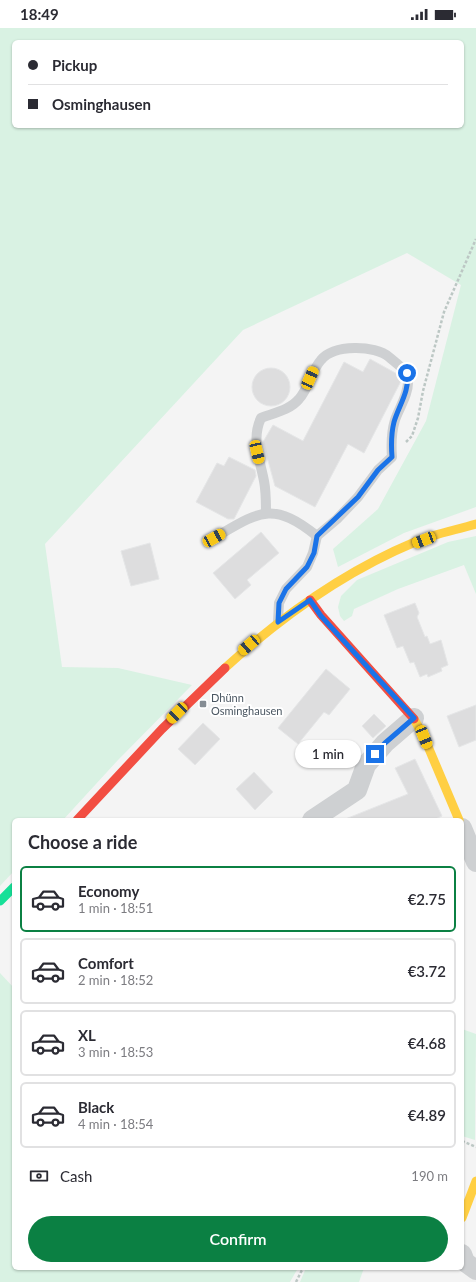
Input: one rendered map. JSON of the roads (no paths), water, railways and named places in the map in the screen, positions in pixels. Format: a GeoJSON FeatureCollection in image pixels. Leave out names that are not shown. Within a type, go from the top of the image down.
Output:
{"type":"FeatureCollection","features":[{"type":"Feature","properties":{"kind":"main road"},"geometry":{"type":"LineString","coordinates":[[79,818],[160,730],[210,679],[278,622],[363,566],[381,557],[445,532],[476,524]]}},
{"type":"Feature","properties":{"kind":"main road"},"geometry":{"type":"LineString","coordinates":[[310,600],[321,616],[414,718],[424,737],[458,818]]}},
{"type":"Feature","properties":{"kind":"main road"},"geometry":{"type":"LineString","coordinates":[[0,902],[12,889]]}},
{"type":"Feature","properties":{"kind":"main road"},"geometry":{"type":"LineString","coordinates":[[464,1213],[476,1181]]}},
{"type":"Feature","properties":{"kind":"street"},"geometry":{"type":"LineString","coordinates":[[315,818],[357,790],[366,765],[385,743],[414,718]]}},
{"type":"Feature","properties":{"kind":"street"},"geometry":{"type":"LineString","coordinates":[[464,833],[476,862]]}},
{"type":"Feature","properties":{"kind":"street"},"geometry":{"type":"LineString","coordinates":[[464,1259],[465,1262],[476,1270]]}},
{"type":"Feature","properties":{"kind":"lane"},"geometry":{"type":"LineString","coordinates":[[266,512],[264,482],[257,452],[258,424],[261,418],[290,407],[300,399],[314,370],[322,358],[344,348],[368,348],[386,355],[407,373],[407,391],[395,419],[391,434],[392,457],[378,470],[358,497],[317,536],[314,553],[307,567],[286,589],[279,603],[278,622]]}},
{"type":"Feature","properties":{"kind":"lane"},"geometry":{"type":"LineString","coordinates":[[214,538],[255,515],[266,512],[287,516],[303,525],[317,536]]}},
{"type":"Feature","properties":{"kind":"place","name":"Dhünn Osminghausen"},"geometry":{"type":"Point","coordinates":[203,704]}}]}
